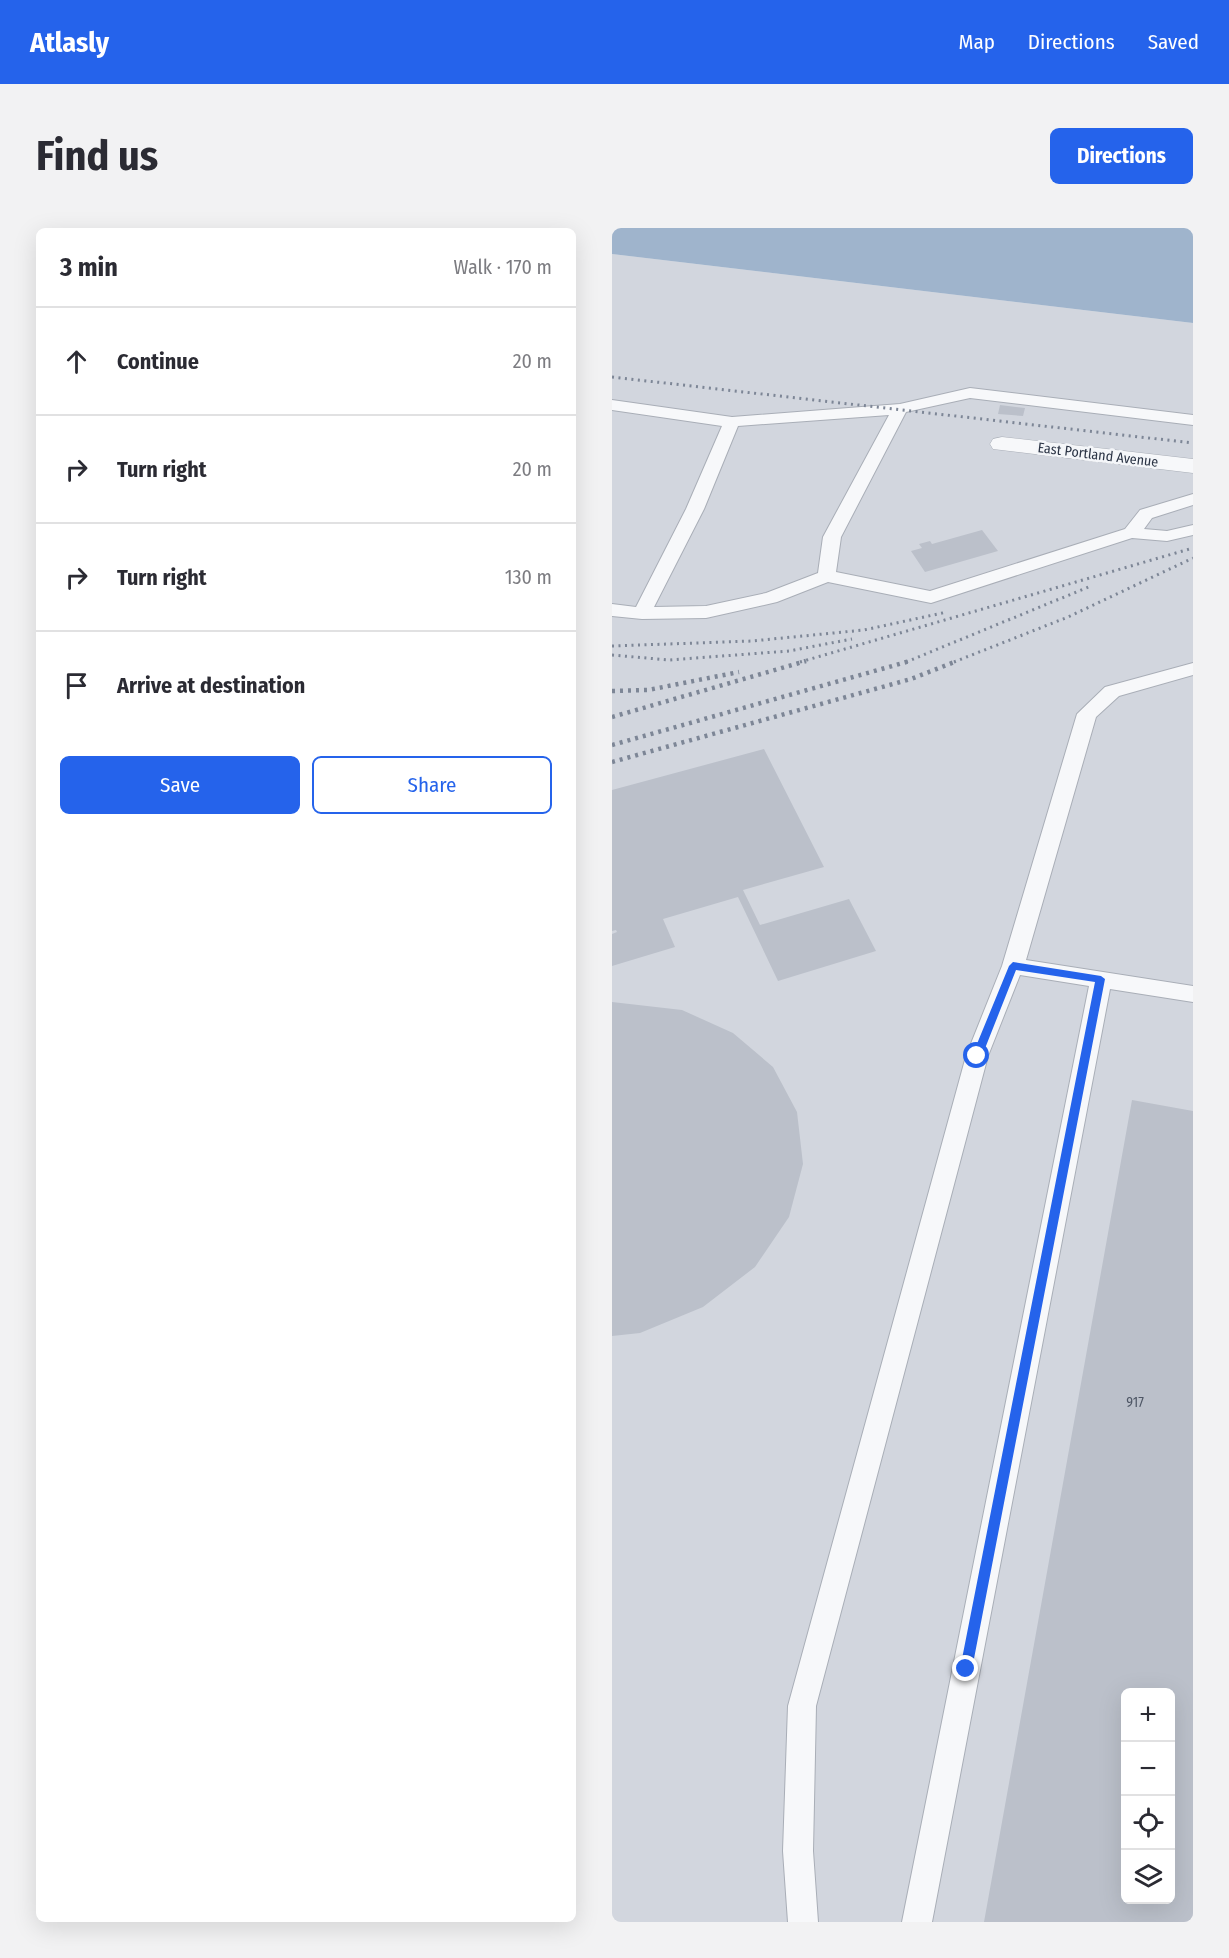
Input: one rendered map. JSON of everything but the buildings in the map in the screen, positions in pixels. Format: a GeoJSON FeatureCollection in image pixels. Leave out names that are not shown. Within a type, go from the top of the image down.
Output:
{"type":"FeatureCollection","features":[{"type":"Feature","properties":{"kind":"street","name":"East Portland Avenue"},"geometry":{"type":"LineString","coordinates":[[1002,444],[1193,466]]}},
{"type":"Feature","properties":{"kind":"lane"},"geometry":{"type":"LineString","coordinates":[[612,405],[732,422],[900,409],[970,393],[1193,420]]}},
{"type":"Feature","properties":{"kind":"lane"},"geometry":{"type":"LineString","coordinates":[[827,576],[832,537],[900,409]]}},
{"type":"Feature","properties":{"kind":"lane"},"geometry":{"type":"LineString","coordinates":[[642,613],[695,509],[732,422]]}},
{"type":"Feature","properties":{"kind":"lane"},"geometry":{"type":"LineString","coordinates":[[1131,533],[1146,514],[1193,499]]}},
{"type":"Feature","properties":{"kind":"lane"},"geometry":{"type":"LineString","coordinates":[[612,610],[642,613],[706,612],[771,598],[827,576],[931,597],[1131,533],[1167,536],[1193,530]]}},
{"type":"Feature","properties":{"kind":"lane"},"geometry":{"type":"LineString","coordinates":[[803,1922],[798,1851],[802,1706],[977,1056],[1013,966],[1087,714],[1112,691],[1193,669]]}},
{"type":"Feature","properties":{"kind":"lane"},"geometry":{"type":"LineString","coordinates":[[1013,966],[1193,994]]}},
{"type":"Feature","properties":{"kind":"lane"},"geometry":{"type":"LineString","coordinates":[[917,1922],[1101,979]]}},
{"type":"Feature","properties":{"kind":"shaded area"},"geometry":{"type":"Polygon","coordinates":[[[612,254],[1193,323],[1193,1922],[612,1922],[612,254]]]}},
{"type":"Feature","properties":{"kind":"water"},"geometry":{"type":"Polygon","coordinates":[[[612,228],[1193,228],[1193,323],[612,254],[612,228]]]}},
{"type":"Feature","properties":{"kind":"railway"},"geometry":{"type":"LineString","coordinates":[[612,377],[1193,443]]}},
{"type":"Feature","properties":{"kind":"railway"},"geometry":{"type":"LineString","coordinates":[[800,662],[1193,548]]}},
{"type":"Feature","properties":{"kind":"railway"},"geometry":{"type":"LineString","coordinates":[[954,662],[1068,617],[1193,558]]}},
{"type":"Feature","properties":{"kind":"railway"},"geometry":{"type":"LineString","coordinates":[[906,662],[1091,586]]}},
{"type":"Feature","properties":{"kind":"railway"},"geometry":{"type":"LineString","coordinates":[[612,646],[752,641],[864,630],[947,612]]}},
{"type":"Feature","properties":{"kind":"railway"},"geometry":{"type":"LineString","coordinates":[[612,655],[669,660],[789,651],[852,639]]}},
{"type":"Feature","properties":{"kind":"railway"},"geometry":{"type":"LineString","coordinates":[[612,717],[806,661]]}},
{"type":"Feature","properties":{"kind":"railway"},"geometry":{"type":"LineString","coordinates":[[612,745],[910,661]]}},
{"type":"Feature","properties":{"kind":"railway"},"geometry":{"type":"LineString","coordinates":[[612,762],[911,679],[957,661]]}},
{"type":"Feature","properties":{"kind":"railway"},"geometry":{"type":"LineString","coordinates":[[612,691],[648,690],[739,672]]}},
{"type":"Feature","properties":{"kind":"route"},"geometry":{"type":"LineString","coordinates":[[966,1669],[1101,979],[1013,966],[977,1056]]}}]}
